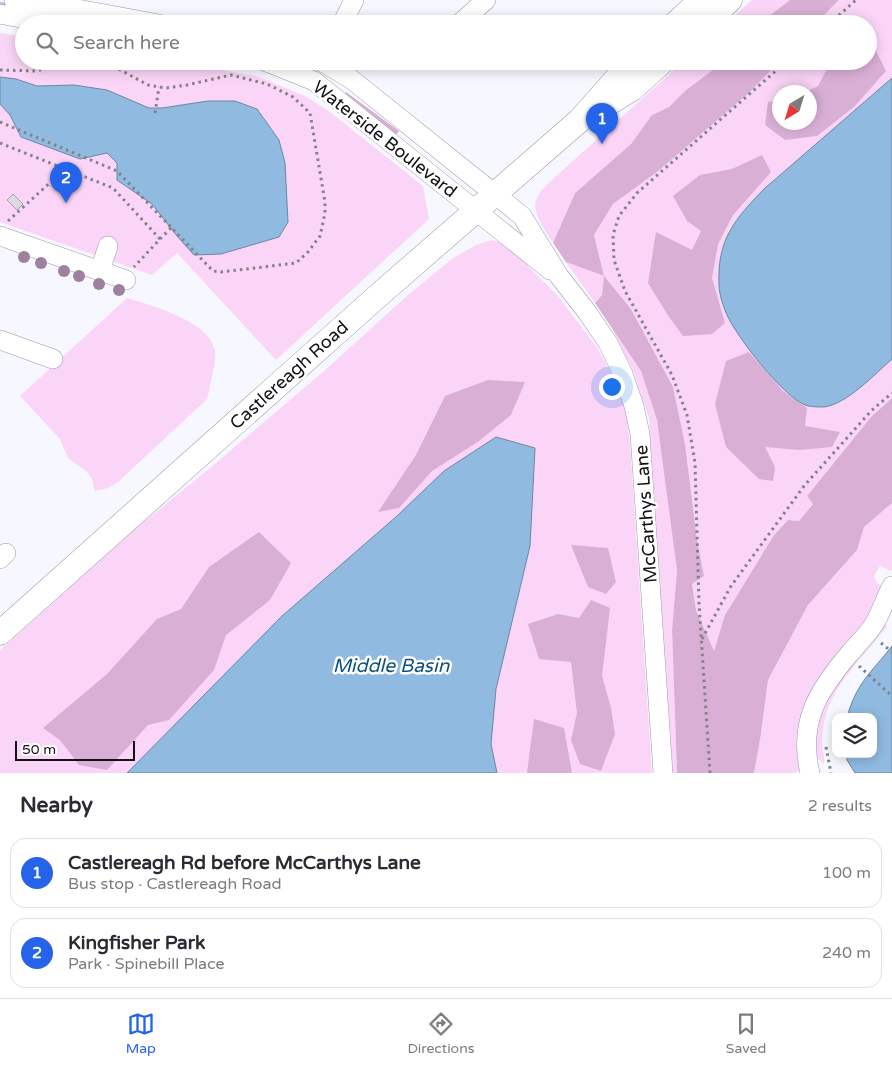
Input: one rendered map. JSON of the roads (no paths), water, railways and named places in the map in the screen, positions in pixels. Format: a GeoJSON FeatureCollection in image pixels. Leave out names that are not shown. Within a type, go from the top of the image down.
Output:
{"type":"FeatureCollection","features":[{"type":"Feature","properties":{"kind":"main road"},"geometry":{"type":"LineString","coordinates":[[685,15],[701,0]]}},
{"type":"Feature","properties":{"kind":"main road"},"geometry":{"type":"LineString","coordinates":[[714,15],[730,0]]}},
{"type":"Feature","properties":{"kind":"main road","name":"Castlereagh Road"},"geometry":{"type":"LineString","coordinates":[[0,633],[380,294],[580,120],[625,70]]}},
{"type":"Feature","properties":{"kind":"main road","name":"Castlereagh Road"},"geometry":{"type":"LineString","coordinates":[[580,120],[632,89],[653,70]]}},
{"type":"Feature","properties":{"kind":"street"},"geometry":{"type":"LineString","coordinates":[[14,0],[84,5],[123,15]]}},
{"type":"Feature","properties":{"kind":"street"},"geometry":{"type":"LineString","coordinates":[[346,15],[354,0]]}},
{"type":"Feature","properties":{"kind":"street"},"geometry":{"type":"LineString","coordinates":[[469,15],[486,0]]}},
{"type":"Feature","properties":{"kind":"street"},"geometry":{"type":"LineString","coordinates":[[0,14],[15,17]]}},
{"type":"Feature","properties":{"kind":"street","name":"Waterside Boulevard"},"geometry":{"type":"LineString","coordinates":[[286,70],[314,81],[476,211]]}},
{"type":"Feature","properties":{"kind":"street"},"geometry":{"type":"LineString","coordinates":[[314,81],[319,70]]}},
{"type":"Feature","properties":{"kind":"street","name":"Waterside Boulevard"},"geometry":{"type":"LineString","coordinates":[[337,70],[351,79],[495,194]]}},
{"type":"Feature","properties":{"kind":"street","name":"McCarthys Lane"},"geometry":{"type":"LineString","coordinates":[[495,194],[522,216],[559,276],[588,312],[608,343],[623,374],[634,406],[640,434],[663,773]]}},
{"type":"Feature","properties":{"kind":"street","name":"McCarthys Lane"},"geometry":{"type":"LineString","coordinates":[[476,211],[559,276]]}},
{"type":"Feature","properties":{"kind":"street"},"geometry":{"type":"LineString","coordinates":[[4,229],[100,271],[126,280]]}},
{"type":"Feature","properties":{"kind":"street"},"geometry":{"type":"LineString","coordinates":[[100,271],[108,246]]}},
{"type":"Feature","properties":{"kind":"street"},"geometry":{"type":"LineString","coordinates":[[0,340],[53,358]]}},
{"type":"Feature","properties":{"kind":"street"},"geometry":{"type":"LineString","coordinates":[[810,773],[807,760],[808,726],[816,699],[830,677],[874,623],[892,586]]}},
{"type":"Feature","properties":{"kind":"water"},"geometry":{"type":"Polygon","coordinates":[[[0,77],[16,79],[37,86],[74,85],[107,90],[149,108],[162,108],[208,101],[235,101],[257,109],[279,140],[285,163],[288,222],[279,237],[221,254],[194,255],[152,204],[117,180],[117,163],[107,153],[80,159],[21,137],[10,115],[0,104],[0,77]]]}},
{"type":"Feature","properties":{"kind":"water"},"geometry":{"type":"Polygon","coordinates":[[[892,78],[892,359],[860,387],[833,405],[824,407],[807,406],[785,390],[762,366],[728,317],[719,285],[721,255],[736,220],[764,189],[892,78]]]}},
{"type":"Feature","properties":{"kind":"water","name":"Middle Basin"},"geometry":{"type":"Polygon","coordinates":[[[496,437],[535,448],[530,546],[496,689],[491,744],[497,773],[127,773],[282,616],[397,516],[444,471],[496,437]]]}},
{"type":"Feature","properties":{"kind":"water"},"geometry":{"type":"Polygon","coordinates":[[[892,646],[892,773],[855,773],[847,760],[847,758],[877,758],[877,713],[848,713],[855,695],[871,671],[892,646]]]}},
{"type":"Feature","properties":{"kind":"place","name":"Castlereagh Rd before McCarthys Lane"},"geometry":{"type":"Point","coordinates":[602,144]}},
{"type":"Feature","properties":{"kind":"place","name":"Kingfisher Park"},"geometry":{"type":"Point","coordinates":[66,203]}}]}
